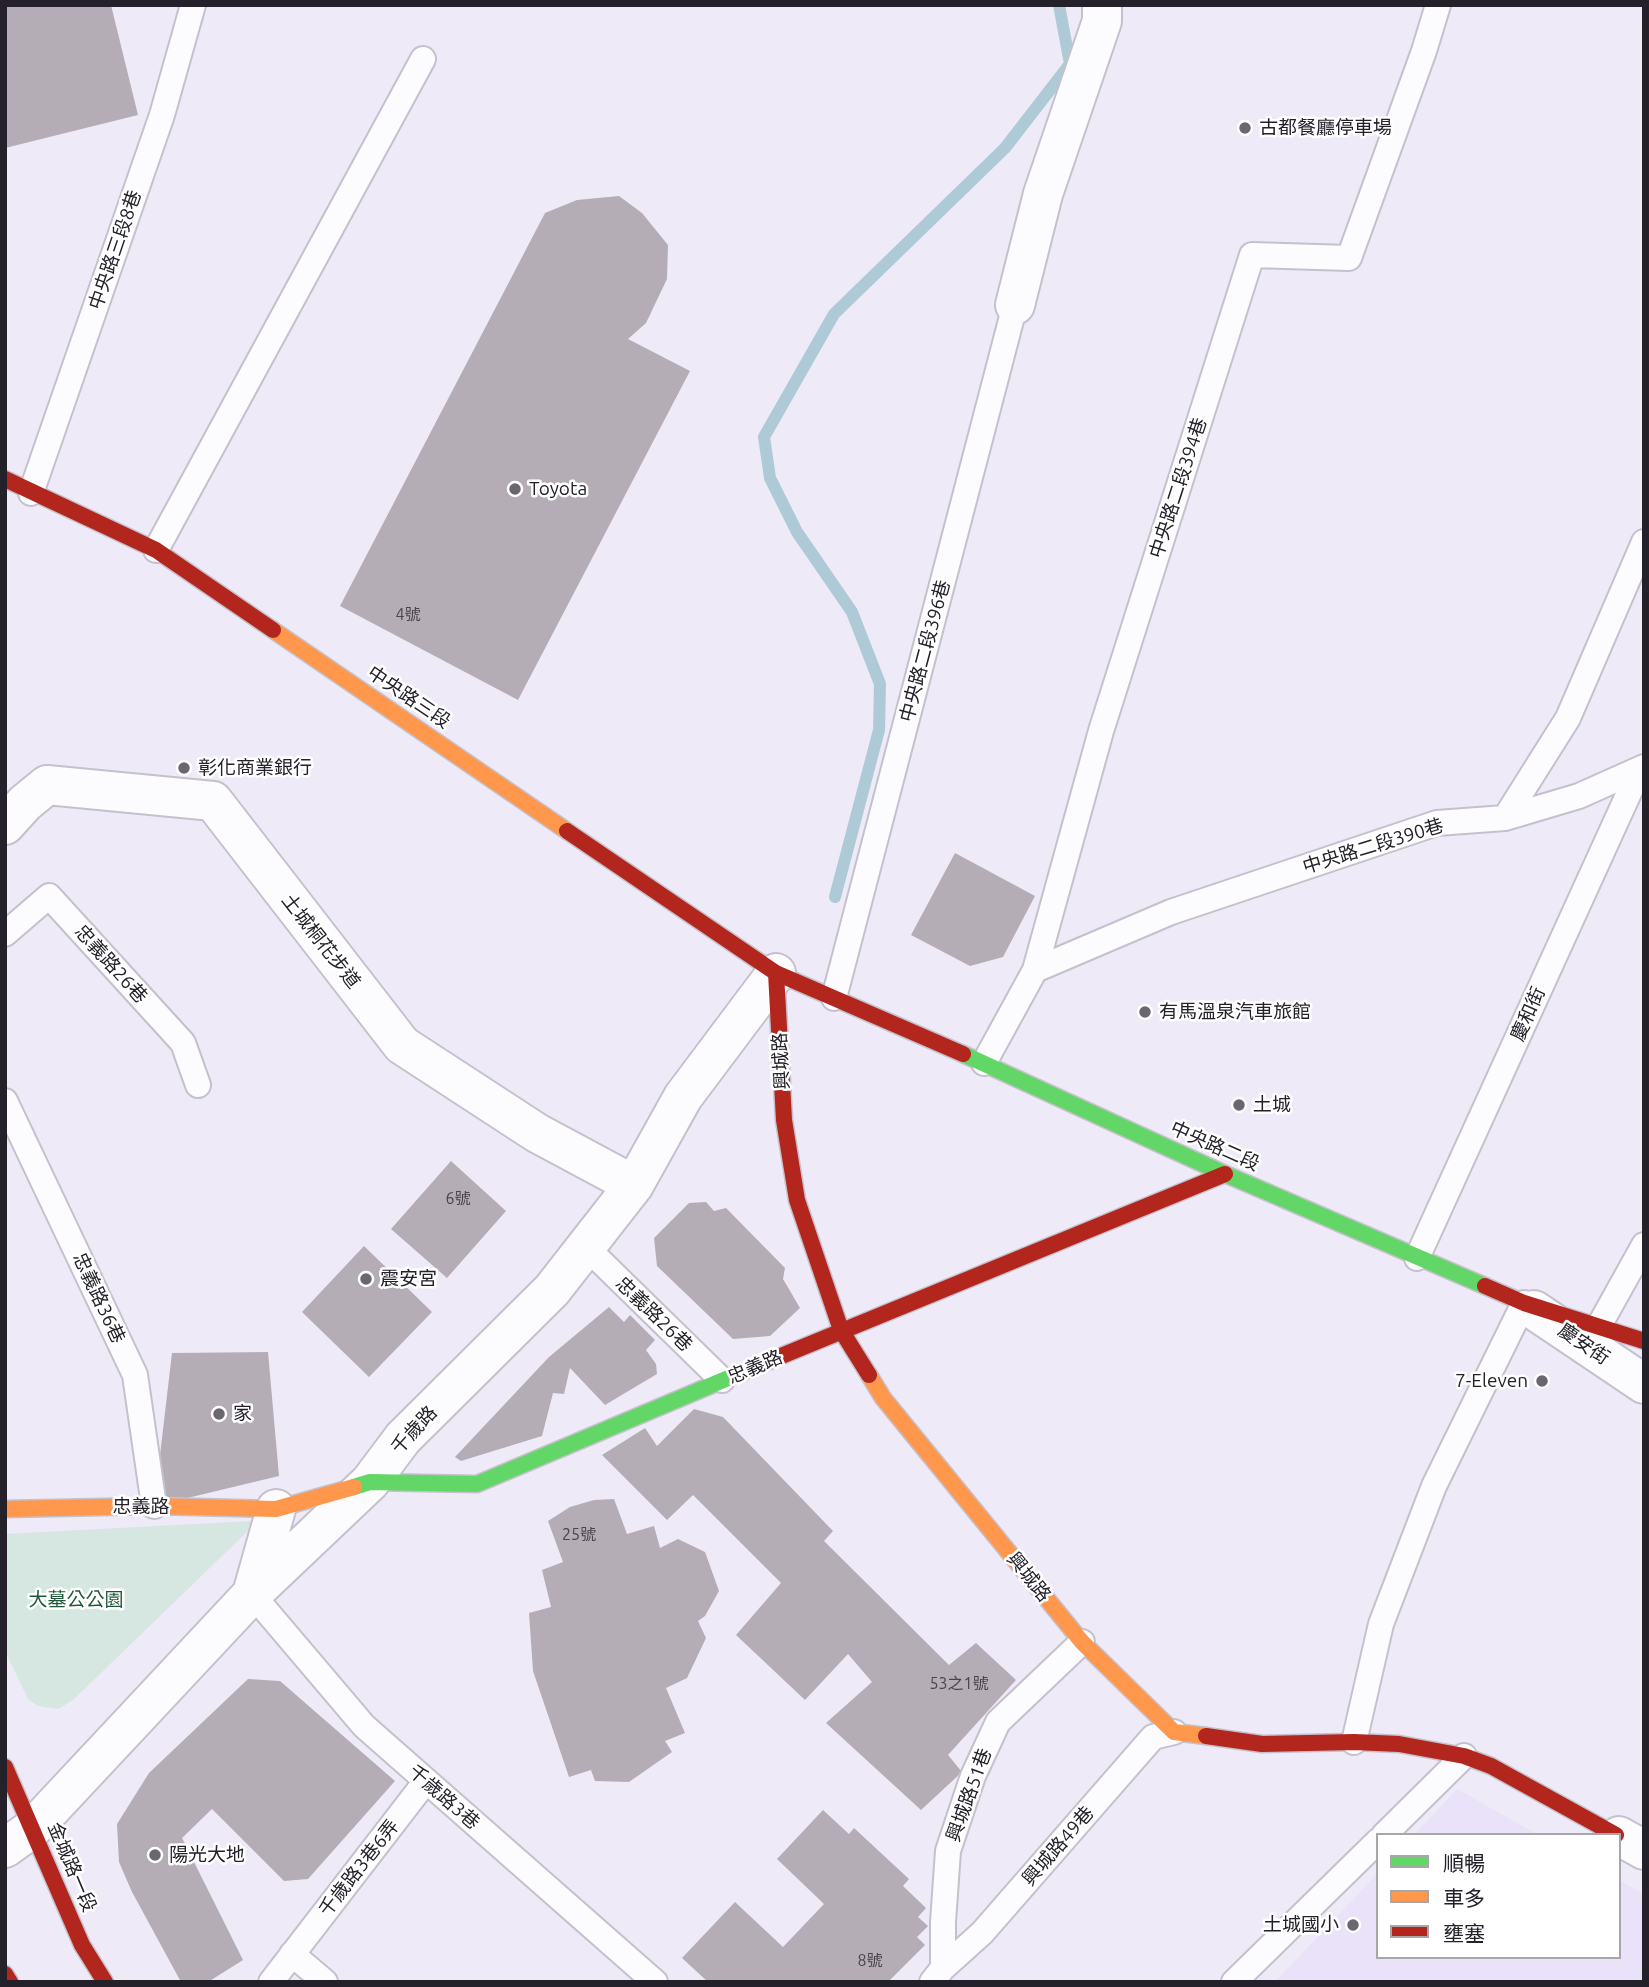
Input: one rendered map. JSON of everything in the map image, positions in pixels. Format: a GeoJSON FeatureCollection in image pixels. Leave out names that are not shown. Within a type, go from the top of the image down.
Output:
{"type":"FeatureCollection","features":[{"type":"Feature","properties":{"kind":"street"},"geometry":{"type":"LineString","coordinates":[[1015,305],[1043,194],[1102,21],[1102,5]]}},
{"type":"Feature","properties":{"kind":"street","name":"中央路三段"},"geometry":{"type":"LineString","coordinates":[[5,479],[156,550],[776,972]]}},
{"type":"Feature","properties":{"kind":"street","name":"土城桐花步道"},"geometry":{"type":"LineString","coordinates":[[5,825],[25,803],[47,785],[213,801],[402,1045],[537,1133],[634,1185]]}},
{"type":"Feature","properties":{"kind":"street","name":"中央路二段"},"geometry":{"type":"LineString","coordinates":[[776,972],[1417,1258],[1524,1303],[1644,1341]]}},
{"type":"Feature","properties":{"kind":"street","name":"千歲路"},"geometry":{"type":"LineString","coordinates":[[19,1838],[252,1594],[370,1482],[404,1438],[552,1290],[634,1185],[683,1097],[776,972]]}},
{"type":"Feature","properties":{"kind":"street","name":"興城路"},"geometry":{"type":"LineString","coordinates":[[776,972],[784,1120],[797,1200],[841,1330],[883,1398],[1082,1642],[1174,1732]]}},
{"type":"Feature","properties":{"kind":"street","name":"忠義路"},"geometry":{"type":"LineString","coordinates":[[5,1509],[154,1506],[276,1509],[370,1482],[477,1484],[841,1330],[1224,1174]]}},
{"type":"Feature","properties":{"kind":"street","name":"慶安街"},"geometry":{"type":"LineString","coordinates":[[1524,1303],[1644,1384]]}},
{"type":"Feature","properties":{"kind":"street"},"geometry":{"type":"LineString","coordinates":[[252,1594],[276,1509]]}},
{"type":"Feature","properties":{"kind":"street"},"geometry":{"type":"LineString","coordinates":[[1174,1732],[1262,1744],[1399,1744],[1464,1756],[1491,1766],[1613,1833]]}},
{"type":"Feature","properties":{"kind":"street","name":"金城路一段"},"geometry":{"type":"LineString","coordinates":[[5,1767],[19,1838],[105,1982]]}},
{"type":"Feature","properties":{"kind":"street"},"geometry":{"type":"LineString","coordinates":[[1621,1838],[1644,1850]]}},
{"type":"Feature","properties":{"kind":"street"},"geometry":{"type":"LineString","coordinates":[[5,1974],[10,1982]]}},
{"type":"Feature","properties":{"kind":"lane","name":"中央路三段8巷"},"geometry":{"type":"LineString","coordinates":[[31,493],[162,115],[193,5]]}},
{"type":"Feature","properties":{"kind":"lane","name":"中央路二段394巷"},"geometry":{"type":"LineString","coordinates":[[984,1063],[1035,970],[1101,731],[1252,255],[1349,258],[1438,5]]}},
{"type":"Feature","properties":{"kind":"lane"},"geometry":{"type":"LineString","coordinates":[[156,550],[423,59]]}},
{"type":"Feature","properties":{"kind":"lane","name":"中央路二段396巷"},"geometry":{"type":"LineString","coordinates":[[834,998],[1015,305]]}},
{"type":"Feature","properties":{"kind":"lane"},"geometry":{"type":"LineString","coordinates":[[1505,818],[1568,718],[1644,542]]}},
{"type":"Feature","properties":{"kind":"lane","name":"慶和街"},"geometry":{"type":"LineString","coordinates":[[1505,818],[1579,796],[1641,769]]}},
{"type":"Feature","properties":{"kind":"lane","name":"慶和街"},"geometry":{"type":"LineString","coordinates":[[1417,1258],[1641,769]]}},
{"type":"Feature","properties":{"kind":"lane","name":"中央路二段390巷"},"geometry":{"type":"LineString","coordinates":[[1035,970],[1171,912],[1437,823],[1505,818]]}},
{"type":"Feature","properties":{"kind":"lane","name":"忠義路26巷"},"geometry":{"type":"LineString","coordinates":[[5,934],[49,896],[183,1043],[198,1085]]}},
{"type":"Feature","properties":{"kind":"lane","name":"忠義路36巷"},"geometry":{"type":"LineString","coordinates":[[5,1101],[135,1375],[154,1506]]}},
{"type":"Feature","properties":{"kind":"lane"},"geometry":{"type":"LineString","coordinates":[[1599,1326],[1644,1245]]}},
{"type":"Feature","properties":{"kind":"lane","name":"忠義路26巷"},"geometry":{"type":"LineString","coordinates":[[586,1247],[722,1380]]}},
{"type":"Feature","properties":{"kind":"lane"},"geometry":{"type":"LineString","coordinates":[[1354,1742],[1381,1625],[1434,1486],[1524,1303]]}},
{"type":"Feature","properties":{"kind":"lane","name":"千歲路3巷"},"geometry":{"type":"LineString","coordinates":[[252,1594],[364,1726],[655,1982]]}},
{"type":"Feature","properties":{"kind":"lane","name":"興城路51巷"},"geometry":{"type":"LineString","coordinates":[[938,1975],[948,1851],[973,1776],[998,1722],[1082,1642]]}},
{"type":"Feature","properties":{"kind":"lane","name":"興城路49巷"},"geometry":{"type":"LineString","coordinates":[[938,1975],[982,1933],[1153,1737],[1174,1732]]}},
{"type":"Feature","properties":{"kind":"lane"},"geometry":{"type":"LineString","coordinates":[[1386,1833],[1464,1756]]}},
{"type":"Feature","properties":{"kind":"lane","name":"千歲路3巷6弄"},"geometry":{"type":"LineString","coordinates":[[271,1982],[426,1781]]}},
{"type":"Feature","properties":{"kind":"lane"},"geometry":{"type":"LineString","coordinates":[[1234,1982],[1376,1843]]}},
{"type":"Feature","properties":{"kind":"lane"},"geometry":{"type":"LineString","coordinates":[[292,1954],[325,1982]]}},
{"type":"Feature","properties":{"kind":"shaded area"},"geometry":{"type":"Polygon","coordinates":[[[1457,1789],[1534,1833],[1416,1833],[1457,1789]]]}},
{"type":"Feature","properties":{"kind":"shaded area","name":"土城國小"},"geometry":{"type":"Polygon","coordinates":[[[1376,1875],[1376,1959],[1621,1959],[1621,1881],[1644,1894],[1644,1982],[1275,1982],[1376,1875]]]}},
{"type":"Feature","properties":{"kind":"green space","name":"大墓公公園"},"geometry":{"type":"Polygon","coordinates":[[[252,1521],[253,1526],[73,1700],[58,1709],[38,1706],[28,1699],[5,1651],[5,1534],[252,1521]]]}},
{"type":"Feature","properties":{"kind":"building"},"geometry":{"type":"Polygon","coordinates":[[[5,5],[111,5],[138,115],[5,148],[5,5]]]}},
{"type":"Feature","properties":{"kind":"building","name":"Toyota"},"geometry":{"type":"Polygon","coordinates":[[[619,196],[642,213],[668,245],[667,279],[646,323],[628,339],[690,371],[518,700],[340,606],[545,213],[577,200],[619,196]]]}},
{"type":"Feature","properties":{"kind":"building"},"geometry":{"type":"Polygon","coordinates":[[[955,853],[1035,896],[1003,957],[970,966],[911,935],[955,853]]]}},
{"type":"Feature","properties":{"kind":"building"},"geometry":{"type":"Polygon","coordinates":[[[451,1161],[506,1211],[447,1278],[391,1229],[451,1161]]]}},
{"type":"Feature","properties":{"kind":"building"},"geometry":{"type":"Polygon","coordinates":[[[706,1202],[714,1211],[726,1208],[785,1268],[783,1279],[800,1308],[770,1336],[733,1339],[657,1266],[654,1238],[689,1203],[706,1202]]]}},
{"type":"Feature","properties":{"kind":"building","name":"震安宮"},"geometry":{"type":"Polygon","coordinates":[[[364,1246],[432,1312],[369,1377],[302,1312],[364,1246]]]}},
{"type":"Feature","properties":{"kind":"building"},"geometry":{"type":"Polygon","coordinates":[[[609,1307],[624,1322],[630,1315],[655,1340],[646,1350],[656,1364],[657,1374],[605,1405],[570,1368],[564,1394],[553,1393],[542,1436],[461,1461],[455,1457],[549,1357],[609,1307]]]}},
{"type":"Feature","properties":{"kind":"building","name":"家"},"geometry":{"type":"Polygon","coordinates":[[[268,1352],[279,1476],[154,1506],[172,1353],[268,1352]]]}},
{"type":"Feature","properties":{"kind":"building"},"geometry":{"type":"Polygon","coordinates":[[[694,1409],[723,1417],[833,1531],[824,1541],[949,1665],[976,1643],[1016,1680],[948,1755],[962,1772],[921,1810],[826,1723],[872,1682],[848,1654],[805,1700],[736,1635],[781,1583],[693,1495],[667,1520],[602,1455],[645,1428],[657,1446],[694,1409]]]}},
{"type":"Feature","properties":{"kind":"building"},"geometry":{"type":"Polygon","coordinates":[[[614,1499],[627,1534],[654,1526],[660,1548],[678,1539],[705,1552],[719,1591],[705,1616],[698,1621],[706,1638],[687,1678],[666,1688],[685,1733],[665,1741],[672,1752],[629,1782],[595,1781],[591,1770],[569,1777],[533,1671],[529,1613],[551,1607],[542,1570],[563,1562],[548,1521],[570,1507],[594,1500],[614,1499]]]}},
{"type":"Feature","properties":{"kind":"building"},"geometry":{"type":"Polygon","coordinates":[[[248,1679],[280,1681],[395,1781],[308,1879],[284,1881],[212,1809],[182,1838],[243,1960],[208,1982],[181,1982],[132,1892],[119,1862],[117,1824],[149,1773],[248,1679]]]}},
{"type":"Feature","properties":{"kind":"building"},"geometry":{"type":"Polygon","coordinates":[[[823,1810],[849,1834],[854,1828],[909,1879],[903,1886],[926,1908],[918,1917],[928,1926],[917,1937],[925,1945],[888,1982],[708,1982],[682,1958],[735,1902],[783,1947],[824,1904],[777,1859],[823,1810]]]}},
{"type":"Feature","properties":{"kind":"waterway"},"geometry":{"type":"LineString","coordinates":[[835,897],[879,730],[880,684],[852,612],[797,532],[770,478],[764,437],[834,314],[1005,148],[1070,64],[1059,5]]}},
{"type":"Feature","properties":{"kind":"traffic: fast"},"geometry":{"type":"LineString","coordinates":[[963,1054],[1225,1174],[1485,1286]]}},
{"type":"Feature","properties":{"kind":"traffic: fast"},"geometry":{"type":"LineString","coordinates":[[354,1487],[370,1482],[477,1484],[752,1368]]}},
{"type":"Feature","properties":{"kind":"traffic: slow"},"geometry":{"type":"LineString","coordinates":[[273,630],[567,831]]}},
{"type":"Feature","properties":{"kind":"traffic: slow"},"geometry":{"type":"LineString","coordinates":[[869,1375],[883,1398],[1082,1642],[1174,1732],[1206,1736]]}},
{"type":"Feature","properties":{"kind":"traffic: slow"},"geometry":{"type":"LineString","coordinates":[[5,1509],[154,1506],[276,1509],[354,1487]]}},
{"type":"Feature","properties":{"kind":"traffic: jam"},"geometry":{"type":"LineString","coordinates":[[5,479],[156,550],[273,630]]}},
{"type":"Feature","properties":{"kind":"traffic: jam"},"geometry":{"type":"LineString","coordinates":[[567,831],[776,973],[963,1054]]}},
{"type":"Feature","properties":{"kind":"traffic: jam"},"geometry":{"type":"LineString","coordinates":[[776,973],[784,1120],[797,1200],[841,1330],[869,1375]]}},
{"type":"Feature","properties":{"kind":"traffic: jam"},"geometry":{"type":"LineString","coordinates":[[752,1368],[1225,1174]]}},
{"type":"Feature","properties":{"kind":"traffic: jam"},"geometry":{"type":"LineString","coordinates":[[1485,1286],[1524,1303],[1644,1341]]}},
{"type":"Feature","properties":{"kind":"traffic: jam"},"geometry":{"type":"LineString","coordinates":[[1206,1736],[1262,1744],[1399,1744],[1464,1756],[1491,1766],[1612,1833]]}},
{"type":"Feature","properties":{"kind":"traffic: jam"},"geometry":{"type":"LineString","coordinates":[[5,1767],[82,1945],[105,1982]]}},
{"type":"Feature","properties":{"kind":"traffic: jam"},"geometry":{"type":"LineString","coordinates":[[5,1974],[10,1982]]}},
{"type":"Feature","properties":{"kind":"place","name":"古都餐廳停車場"},"geometry":{"type":"Point","coordinates":[1245,128]}},
{"type":"Feature","properties":{"kind":"place","name":"Toyota"},"geometry":{"type":"Point","coordinates":[515,489]}},
{"type":"Feature","properties":{"kind":"place","name":"彰化商業銀行"},"geometry":{"type":"Point","coordinates":[184,768]}},
{"type":"Feature","properties":{"kind":"place","name":"有馬溫泉汽車旅館"},"geometry":{"type":"Point","coordinates":[1145,1012]}},
{"type":"Feature","properties":{"kind":"place","name":"土城"},"geometry":{"type":"Point","coordinates":[1239,1105]}},
{"type":"Feature","properties":{"kind":"place","name":"震安宮"},"geometry":{"type":"Point","coordinates":[366,1279]}},
{"type":"Feature","properties":{"kind":"place","name":"7-Eleven"},"geometry":{"type":"Point","coordinates":[1542,1381]}},
{"type":"Feature","properties":{"kind":"place","name":"家"},"geometry":{"type":"Point","coordinates":[219,1414]}},
{"type":"Feature","properties":{"kind":"place","name":"陽光大地"},"geometry":{"type":"Point","coordinates":[155,1855]}},
{"type":"Feature","properties":{"kind":"place","name":"土城國小"},"geometry":{"type":"Point","coordinates":[1353,1925]}}]}
